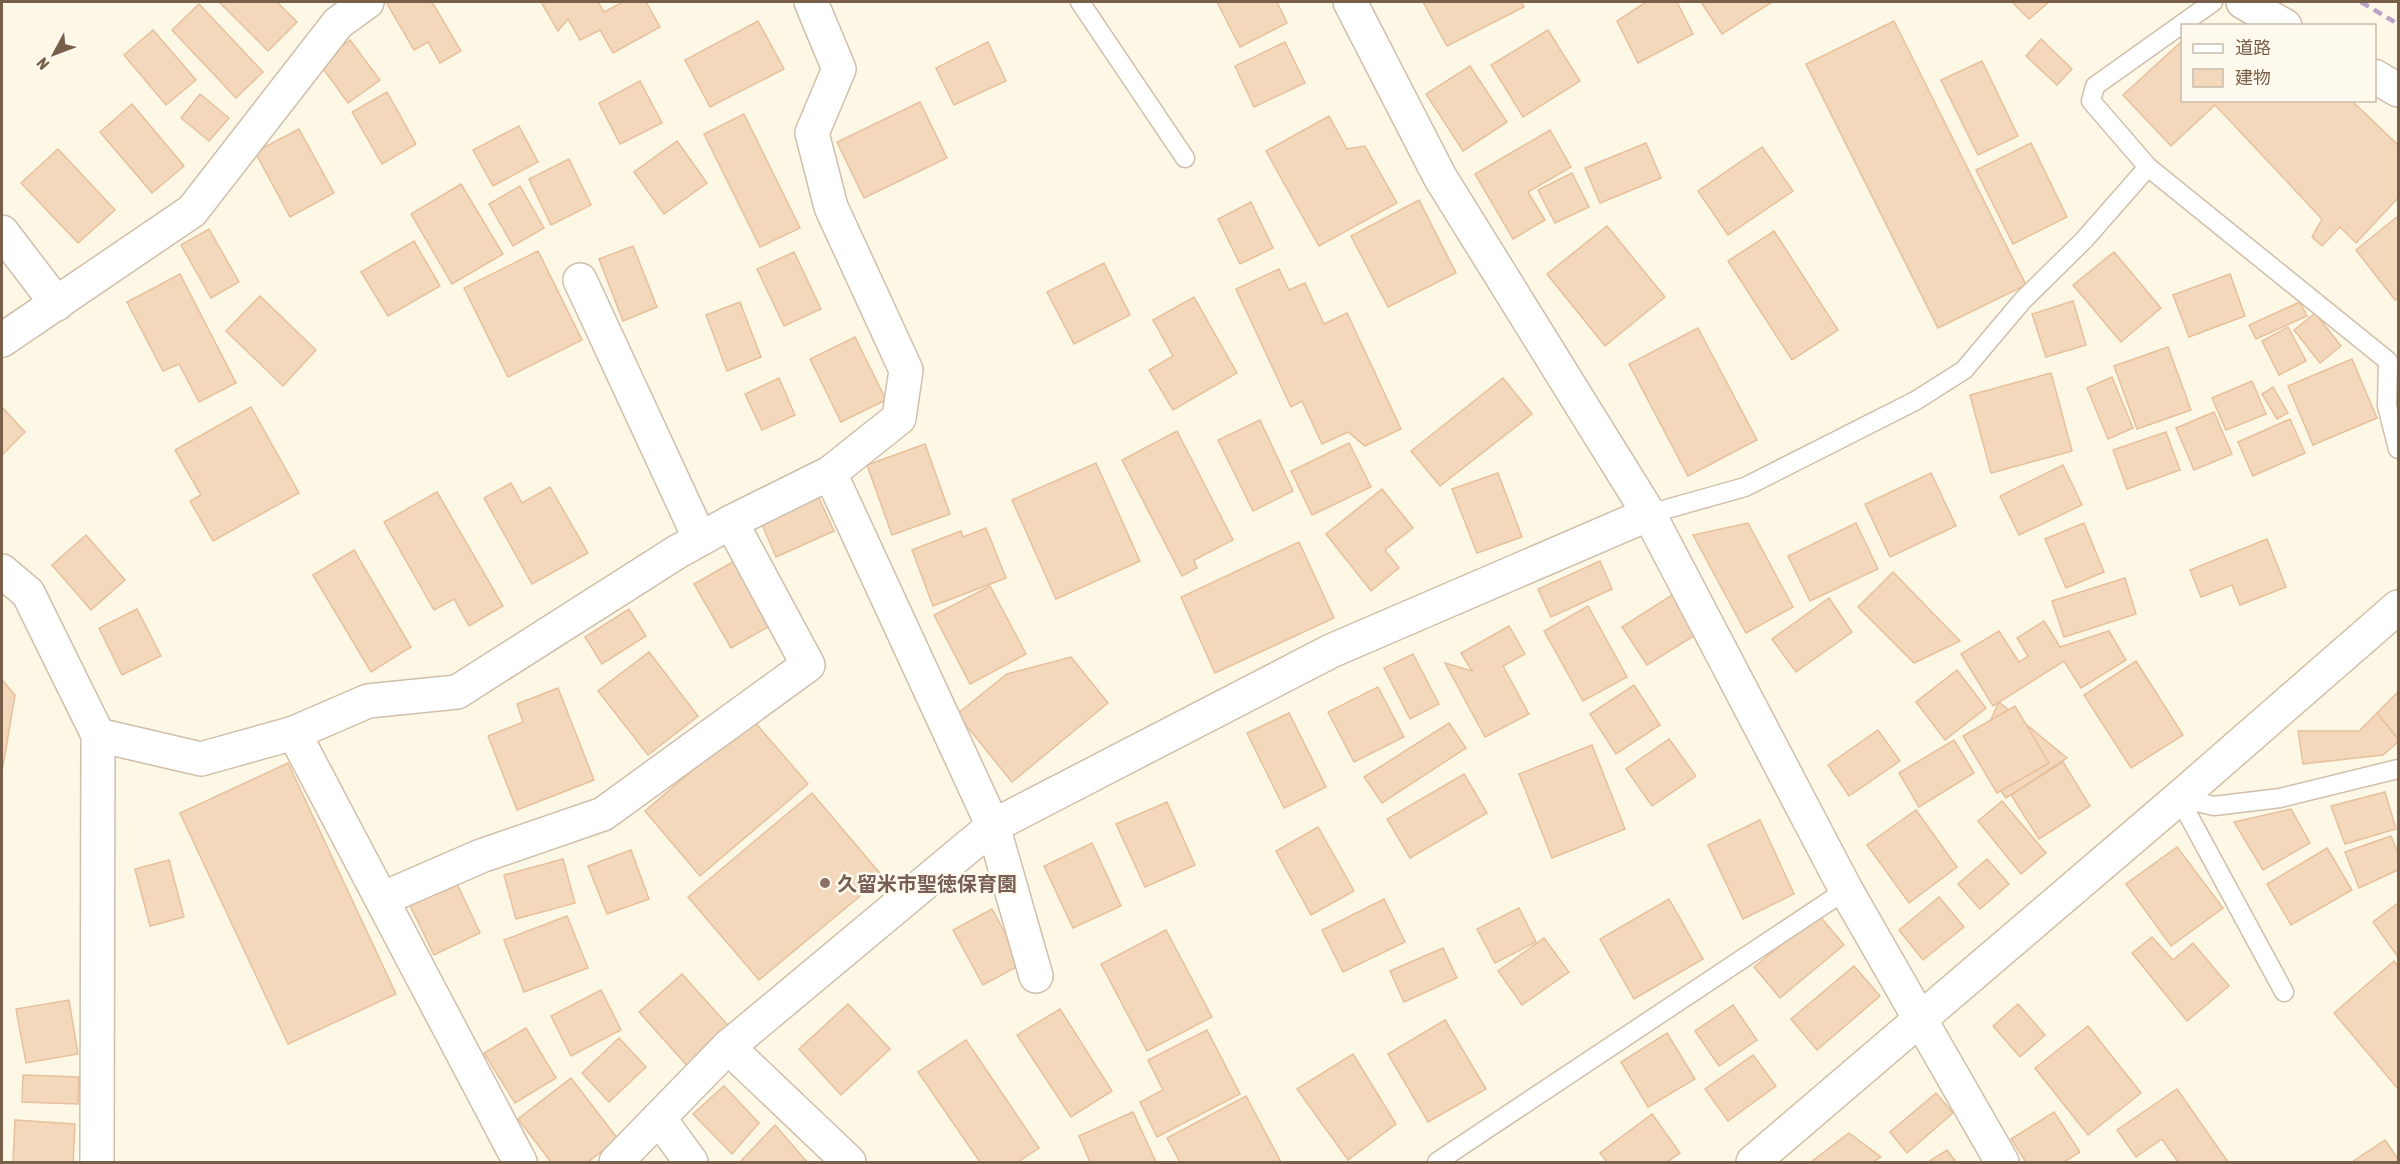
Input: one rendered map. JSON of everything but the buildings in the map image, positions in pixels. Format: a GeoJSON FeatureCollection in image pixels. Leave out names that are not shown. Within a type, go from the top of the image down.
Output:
{"type":"FeatureCollection","features":[{"type":"Feature","properties":{"kind":"street"},"geometry":{"type":"LineString","coordinates":[[2,340],[192,211],[338,23],[367,2]]}},
{"type":"Feature","properties":{"kind":"street"},"geometry":{"type":"LineString","coordinates":[[98,735],[201,759],[294,733],[368,701],[457,692],[677,552],[731,522],[830,474],[899,418],[906,370],[831,207],[812,133],[839,69],[816,10],[810,2]]}},
{"type":"Feature","properties":{"kind":"street"},"geometry":{"type":"LineString","coordinates":[[1350,2],[1440,177],[1649,514],[1846,890],[2002,1162]]}},
{"type":"Feature","properties":{"kind":"street"},"geometry":{"type":"LineString","coordinates":[[2243,2],[2282,24]]}},
{"type":"Feature","properties":{"kind":"street"},"geometry":{"type":"LineString","coordinates":[[2376,77],[2398,90]]}},
{"type":"Feature","properties":{"kind":"street"},"geometry":{"type":"LineString","coordinates":[[2,232],[57,304]]}},
{"type":"Feature","properties":{"kind":"street"},"geometry":{"type":"LineString","coordinates":[[580,280],[700,539]]}},
{"type":"Feature","properties":{"kind":"street"},"geometry":{"type":"LineString","coordinates":[[830,474],[993,826],[1036,976]]}},
{"type":"Feature","properties":{"kind":"street"},"geometry":{"type":"LineString","coordinates":[[616,1162],[728,1047],[993,826],[1331,651],[1649,514]]}},
{"type":"Feature","properties":{"kind":"street"},"geometry":{"type":"LineString","coordinates":[[382,899],[481,856],[603,813],[808,665],[731,522]]}},
{"type":"Feature","properties":{"kind":"street"},"geometry":{"type":"LineString","coordinates":[[2,571],[28,593],[98,735],[97,1162]]}},
{"type":"Feature","properties":{"kind":"street"},"geometry":{"type":"LineString","coordinates":[[1753,1162],[2179,798],[2398,607]]}},
{"type":"Feature","properties":{"kind":"street"},"geometry":{"type":"LineString","coordinates":[[294,733],[520,1162]]}},
{"type":"Feature","properties":{"kind":"street"},"geometry":{"type":"LineString","coordinates":[[728,1047],[849,1162]]}},
{"type":"Feature","properties":{"kind":"street"},"geometry":{"type":"LineString","coordinates":[[659,1118],[691,1162]]}},
{"type":"Feature","properties":{"kind":"lane"},"geometry":{"type":"LineString","coordinates":[[1080,2],[1185,158]]}},
{"type":"Feature","properties":{"kind":"lane"},"geometry":{"type":"LineString","coordinates":[[2182,24],[2213,2]]}},
{"type":"Feature","properties":{"kind":"lane"},"geometry":{"type":"LineString","coordinates":[[2181,25],[2095,86],[2091,101],[2148,167],[2388,361],[2387,406],[2398,449]]}},
{"type":"Feature","properties":{"kind":"lane"},"geometry":{"type":"LineString","coordinates":[[1649,514],[1745,487],[1915,401],[1964,370],[2023,300],[2084,240],[2148,167]]}},
{"type":"Feature","properties":{"kind":"lane"},"geometry":{"type":"LineString","coordinates":[[2179,798],[2214,806],[2280,798],[2398,769]]}},
{"type":"Feature","properties":{"kind":"lane"},"geometry":{"type":"LineString","coordinates":[[2179,798],[2284,992]]}},
{"type":"Feature","properties":{"kind":"lane"},"geometry":{"type":"LineString","coordinates":[[1437,1162],[1846,890]]}},
{"type":"Feature","properties":{"kind":"railway"},"geometry":{"type":"LineString","coordinates":[[2361,2],[2398,24]]}},
{"type":"Feature","properties":{"kind":"place","name":"久留米市聖徳保育園"},"geometry":{"type":"Point","coordinates":[825,883]}}]}
